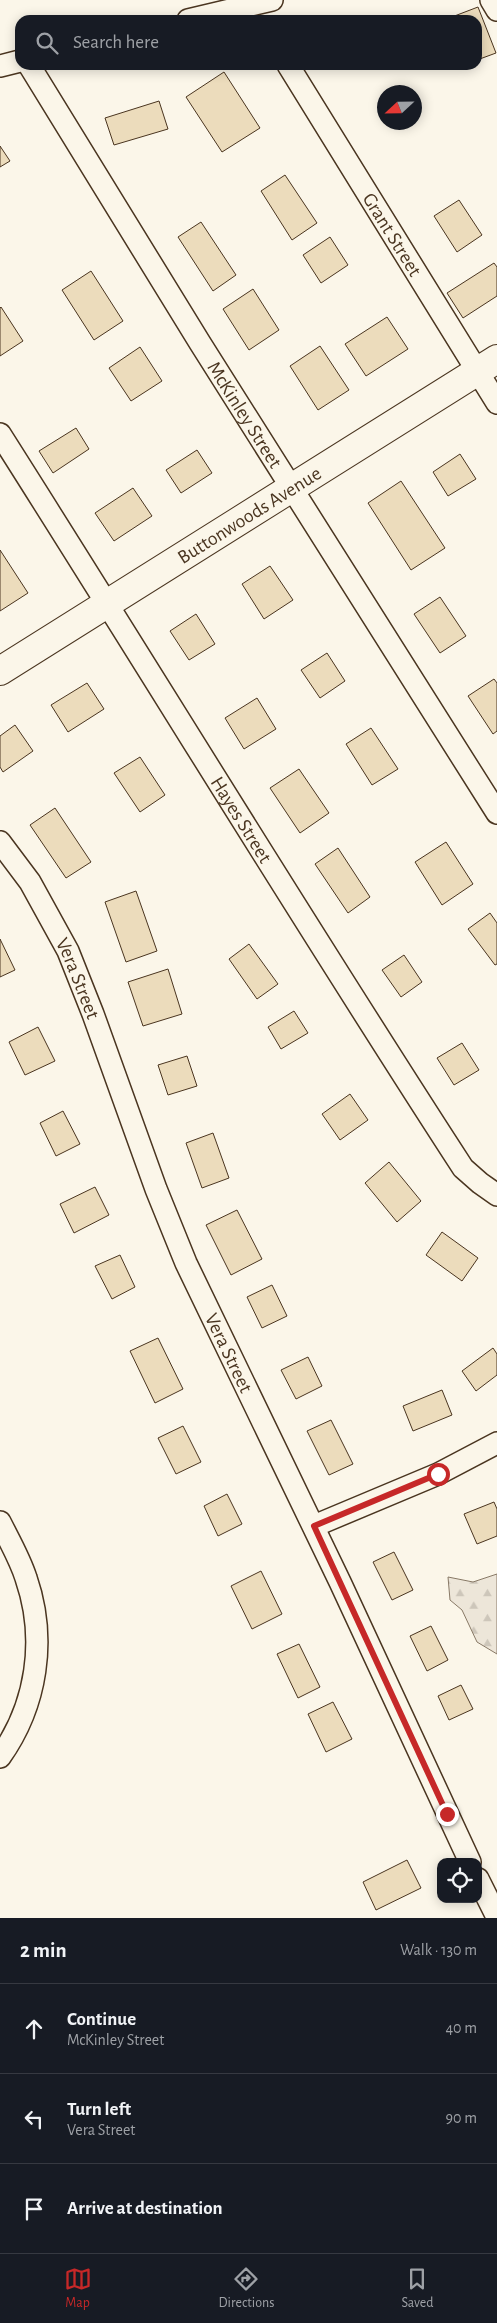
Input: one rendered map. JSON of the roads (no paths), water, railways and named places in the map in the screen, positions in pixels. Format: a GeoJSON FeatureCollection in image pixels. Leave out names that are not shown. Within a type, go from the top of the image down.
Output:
{"type":"FeatureCollection","features":[{"type":"Feature","properties":{"kind":"street"},"geometry":{"type":"LineString","coordinates":[[236,15],[255,13],[272,0]]}},
{"type":"Feature","properties":{"kind":"street"},"geometry":{"type":"LineString","coordinates":[[491,0],[497,10]]}},
{"type":"Feature","properties":{"kind":"street"},"geometry":{"type":"LineString","coordinates":[[0,66],[15,62]]}},
{"type":"Feature","properties":{"kind":"street","name":"McKinley Street"},"geometry":{"type":"LineString","coordinates":[[31,70],[200,343],[497,813]]}},
{"type":"Feature","properties":{"kind":"street","name":"Grant Street"},"geometry":{"type":"LineString","coordinates":[[291,70],[487,366],[497,402]]}},
{"type":"Feature","properties":{"kind":"street","name":"Buttonwoods Avenue"},"geometry":{"type":"LineString","coordinates":[[0,671],[487,366]]}},
{"type":"Feature","properties":{"kind":"street","name":"Hayes Street"},"geometry":{"type":"LineString","coordinates":[[0,434],[108,602],[356,1003],[463,1168],[480,1184],[497,1194]]}},
{"type":"Feature","properties":{"kind":"street","name":"Vera Street"},"geometry":{"type":"LineString","coordinates":[[0,842],[30,882],[68,951],[93,1014],[156,1189],[186,1262],[314,1526],[468,1858]]}},
{"type":"Feature","properties":{"kind":"street"},"geometry":{"type":"LineString","coordinates":[[314,1526],[438,1474],[497,1443]]}},
{"type":"Feature","properties":{"kind":"street"},"geometry":{"type":"LineString","coordinates":[[0,1522],[26,1577],[34,1607],[38,1639],[35,1678],[20,1723],[0,1757]]}},
{"type":"Feature","properties":{"kind":"street"},"geometry":{"type":"LineString","coordinates":[[482,1887],[497,1918]]}}]}
